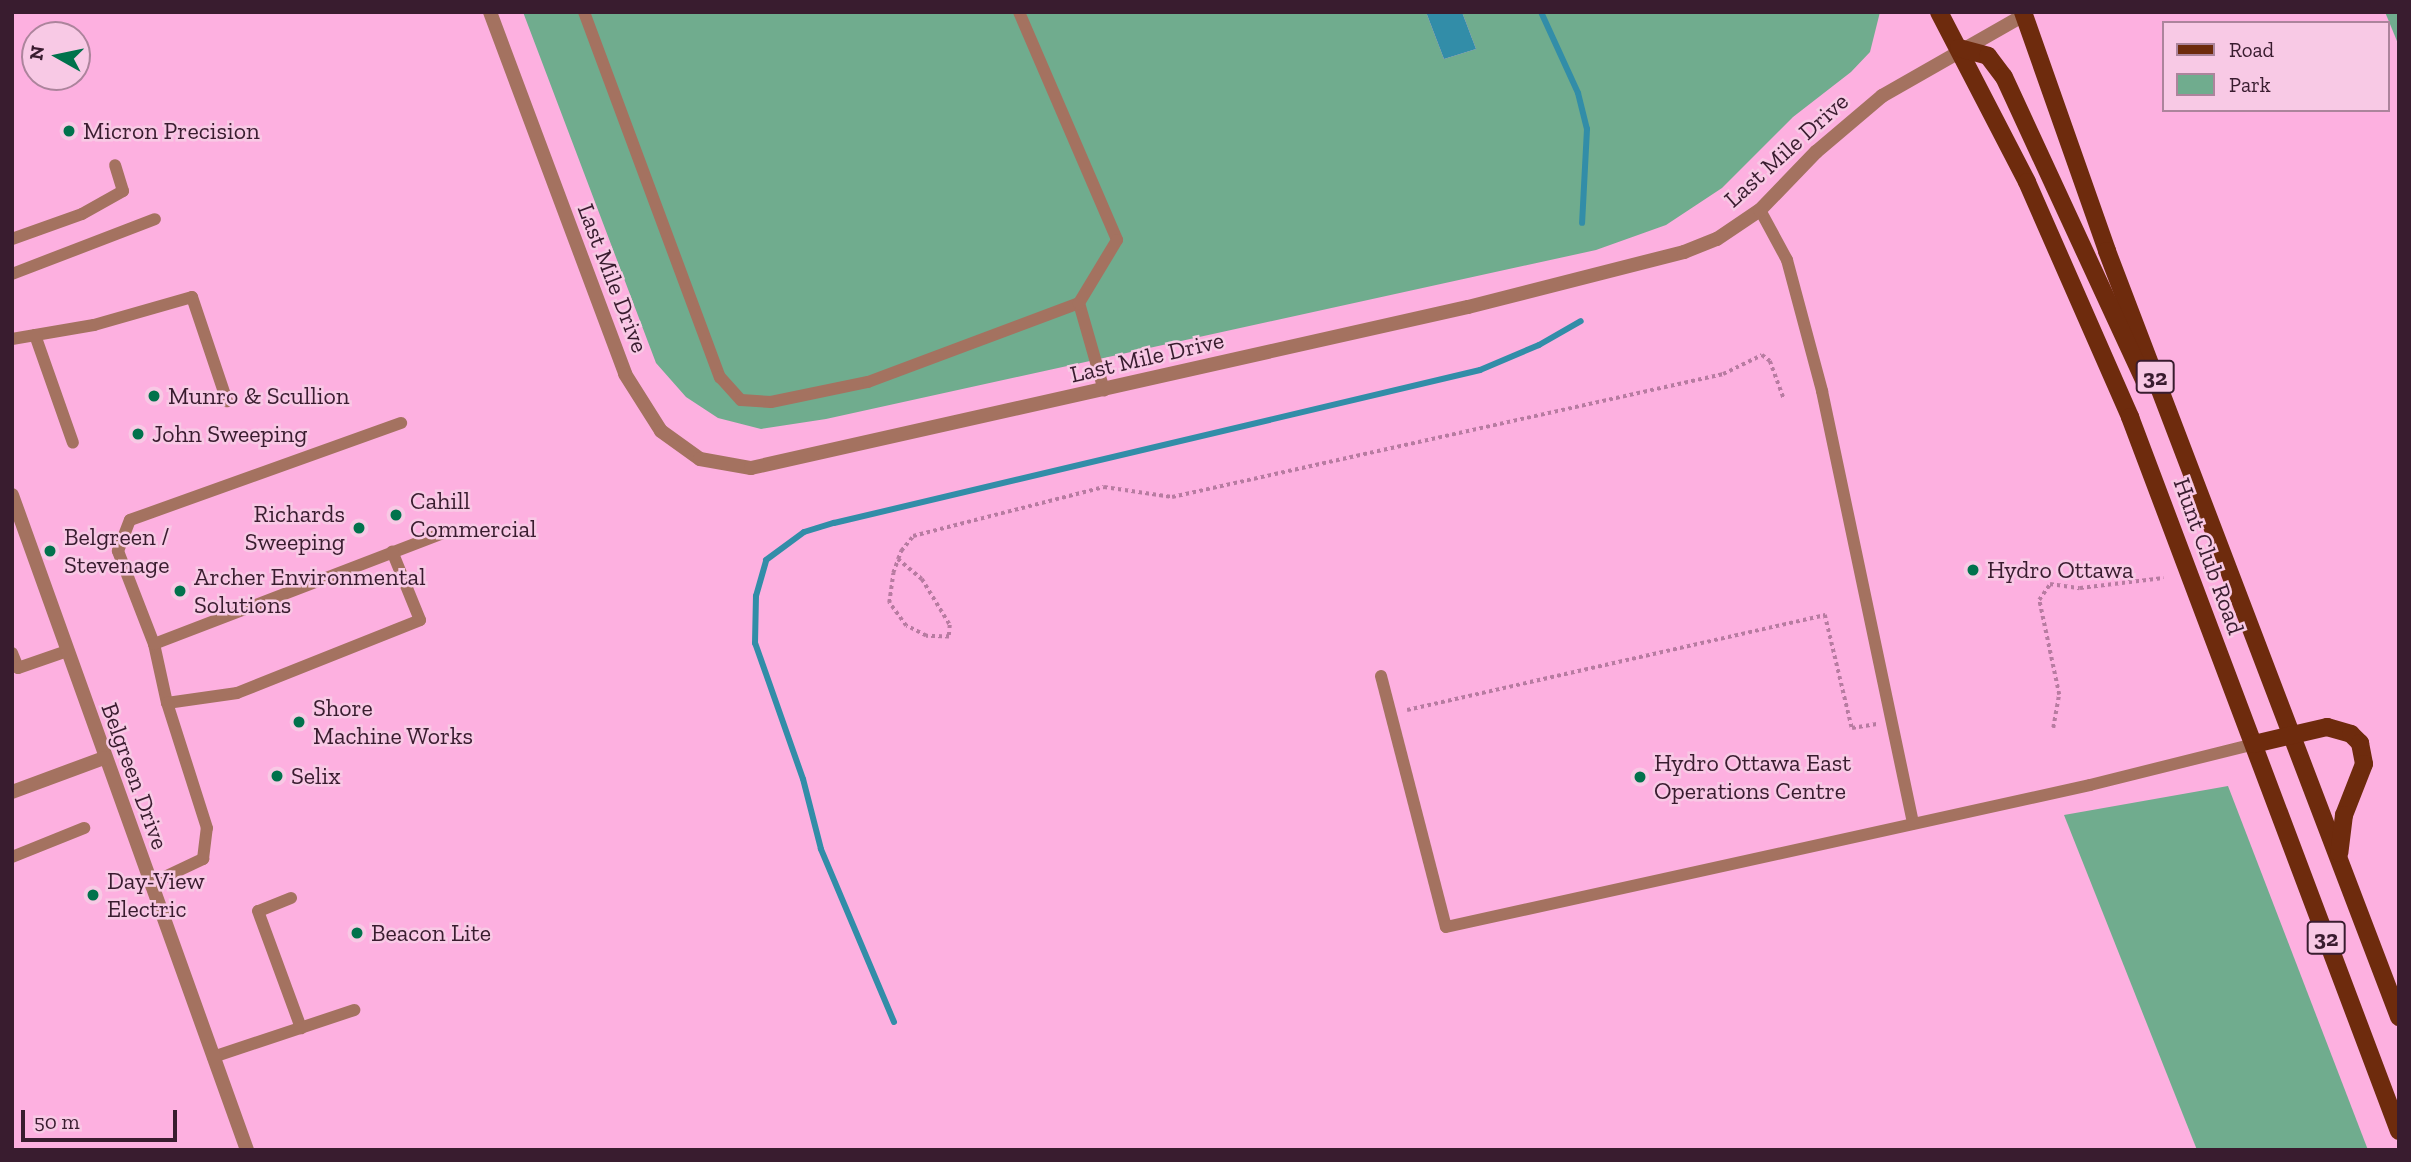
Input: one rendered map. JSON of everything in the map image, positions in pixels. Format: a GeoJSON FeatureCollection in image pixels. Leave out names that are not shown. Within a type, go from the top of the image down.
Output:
{"type":"FeatureCollection","features":[{"type":"Feature","properties":{"kind":"main road","name":"Hunt Club Road"},"geometry":{"type":"LineString","coordinates":[[1939,12],[2044,217],[2115,380],[2399,1131]]}},
{"type":"Feature","properties":{"kind":"main road","name":"Hunt Club Road"},"geometry":{"type":"LineString","coordinates":[[2023,14],[2191,471],[2399,1017]]}},
{"type":"Feature","properties":{"kind":"main road"},"geometry":{"type":"LineString","coordinates":[[1959,48],[1988,56],[2004,76],[2174,447],[2191,471]]}},
{"type":"Feature","properties":{"kind":"main road"},"geometry":{"type":"LineString","coordinates":[[2254,744],[2339,728],[2360,743],[2364,764],[2344,815],[2338,860]]}},
{"type":"Feature","properties":{"kind":"street","name":"Last Mile Drive"},"geometry":{"type":"LineString","coordinates":[[490,12],[625,374],[661,431],[700,459],[751,468],[1628,270],[1717,239],[1760,210],[1847,124],[1959,48],[2023,14]]}},
{"type":"Feature","properties":{"kind":"street","name":"Belgreen Drive"},"geometry":{"type":"LineString","coordinates":[[12,495],[104,758],[247,1150]]}},
{"type":"Feature","properties":{"kind":"street"},"geometry":{"type":"LineString","coordinates":[[12,792],[104,758]]}},
{"type":"Feature","properties":{"kind":"lane"},"geometry":{"type":"LineString","coordinates":[[584,12],[720,377],[741,400],[771,402],[869,382],[1079,303],[1116,240],[1019,12]]}},
{"type":"Feature","properties":{"kind":"lane"},"geometry":{"type":"LineString","coordinates":[[12,239],[82,214],[123,191],[115,165]]}},
{"type":"Feature","properties":{"kind":"lane"},"geometry":{"type":"LineString","coordinates":[[1760,210],[1787,260],[1816,368],[1913,824]]}},
{"type":"Feature","properties":{"kind":"lane"},"geometry":{"type":"LineString","coordinates":[[12,274],[155,219]]}},
{"type":"Feature","properties":{"kind":"lane"},"geometry":{"type":"LineString","coordinates":[[12,339],[94,325],[192,297],[227,401]]}},
{"type":"Feature","properties":{"kind":"lane"},"geometry":{"type":"LineString","coordinates":[[1079,303],[1104,390]]}},
{"type":"Feature","properties":{"kind":"lane"},"geometry":{"type":"LineString","coordinates":[[35,335],[73,443]]}},
{"type":"Feature","properties":{"kind":"lane"},"geometry":{"type":"LineString","coordinates":[[150,884],[203,859],[207,828],[167,703],[153,644],[118,551],[130,520],[401,423]]}},
{"type":"Feature","properties":{"kind":"lane"},"geometry":{"type":"LineString","coordinates":[[153,644],[447,531]]}},
{"type":"Feature","properties":{"kind":"lane"},"geometry":{"type":"LineString","coordinates":[[167,703],[237,693],[420,620],[392,551]]}},
{"type":"Feature","properties":{"kind":"lane"},"geometry":{"type":"LineString","coordinates":[[12,653],[18,668],[67,651]]}},
{"type":"Feature","properties":{"kind":"lane"},"geometry":{"type":"LineString","coordinates":[[1381,676],[1446,927],[1913,824],[2254,744]]}},
{"type":"Feature","properties":{"kind":"lane"},"geometry":{"type":"LineString","coordinates":[[12,857],[84,828]]}},
{"type":"Feature","properties":{"kind":"lane"},"geometry":{"type":"LineString","coordinates":[[291,898],[258,911],[301,1028]]}},
{"type":"Feature","properties":{"kind":"lane"},"geometry":{"type":"LineString","coordinates":[[213,1057],[354,1010]]}},
{"type":"Feature","properties":{"kind":"path"},"geometry":{"type":"LineString","coordinates":[[898,559],[922,579],[950,625],[949,637],[926,636],[906,626],[889,603],[898,559],[913,536],[1079,491],[1127,488],[1172,496],[1723,374],[1762,355],[1770,361],[1784,399]]}},
{"type":"Feature","properties":{"kind":"path"},"geometry":{"type":"LineString","coordinates":[[2053,728],[2059,695],[2039,600],[2050,584],[2123,586],[2162,578]]}},
{"type":"Feature","properties":{"kind":"path"},"geometry":{"type":"LineString","coordinates":[[1391,714],[1825,615],[1852,728],[1892,722]]}},
{"type":"Feature","properties":{"kind":"green space"},"geometry":{"type":"Polygon","coordinates":[[[523,12],[1426,12],[1444,59],[1476,49],[1462,12],[1880,12],[1870,52],[1851,72],[1793,117],[1722,188],[1666,225],[1596,250],[826,419],[761,429],[718,418],[686,397],[656,363],[523,12]]]}},
{"type":"Feature","properties":{"kind":"green space"},"geometry":{"type":"Polygon","coordinates":[[[2385,12],[2399,12],[2399,46],[2390,21],[2385,12]]]}},
{"type":"Feature","properties":{"kind":"green space"},"geometry":{"type":"Polygon","coordinates":[[[2228,786],[2368,1150],[2197,1150],[2064,815],[2228,786]]]}},
{"type":"Feature","properties":{"kind":"water"},"geometry":{"type":"Polygon","coordinates":[[[1426,12],[1462,12],[1476,49],[1444,59],[1426,12]]]}},
{"type":"Feature","properties":{"kind":"waterway"},"geometry":{"type":"LineString","coordinates":[[1541,12],[1578,93],[1587,129],[1582,223]]}},
{"type":"Feature","properties":{"kind":"waterway"},"geometry":{"type":"LineString","coordinates":[[894,1022],[821,849],[803,779],[755,643],[756,596],[766,560],[804,532],[834,523],[1480,370],[1539,345],[1581,321]]}},
{"type":"Feature","properties":{"kind":"place","name":"Micron Precision"},"geometry":{"type":"Point","coordinates":[69,131]}},
{"type":"Feature","properties":{"kind":"place","name":"Munro & Scullion"},"geometry":{"type":"Point","coordinates":[154,396]}},
{"type":"Feature","properties":{"kind":"place","name":"John Sweeping"},"geometry":{"type":"Point","coordinates":[138,434]}},
{"type":"Feature","properties":{"kind":"place","name":"Cahill Commercial"},"geometry":{"type":"Point","coordinates":[396,515]}},
{"type":"Feature","properties":{"kind":"place","name":"Richards Sweeping"},"geometry":{"type":"Point","coordinates":[359,528]}},
{"type":"Feature","properties":{"kind":"place","name":"Belgreen / Stevenage"},"geometry":{"type":"Point","coordinates":[50,551]}},
{"type":"Feature","properties":{"kind":"place","name":"Hydro Ottawa"},"geometry":{"type":"Point","coordinates":[1973,570]}},
{"type":"Feature","properties":{"kind":"place","name":"Archer Environmental Solutions"},"geometry":{"type":"Point","coordinates":[180,591]}},
{"type":"Feature","properties":{"kind":"place","name":"Shore Machine Works"},"geometry":{"type":"Point","coordinates":[299,722]}},
{"type":"Feature","properties":{"kind":"place","name":"Selix"},"geometry":{"type":"Point","coordinates":[277,776]}},
{"type":"Feature","properties":{"kind":"place","name":"Hydro Ottawa East Operations Centre"},"geometry":{"type":"Point","coordinates":[1640,777]}},
{"type":"Feature","properties":{"kind":"place","name":"Day-View Electric"},"geometry":{"type":"Point","coordinates":[93,895]}},
{"type":"Feature","properties":{"kind":"place","name":"Beacon Lite"},"geometry":{"type":"Point","coordinates":[357,933]}}]}
